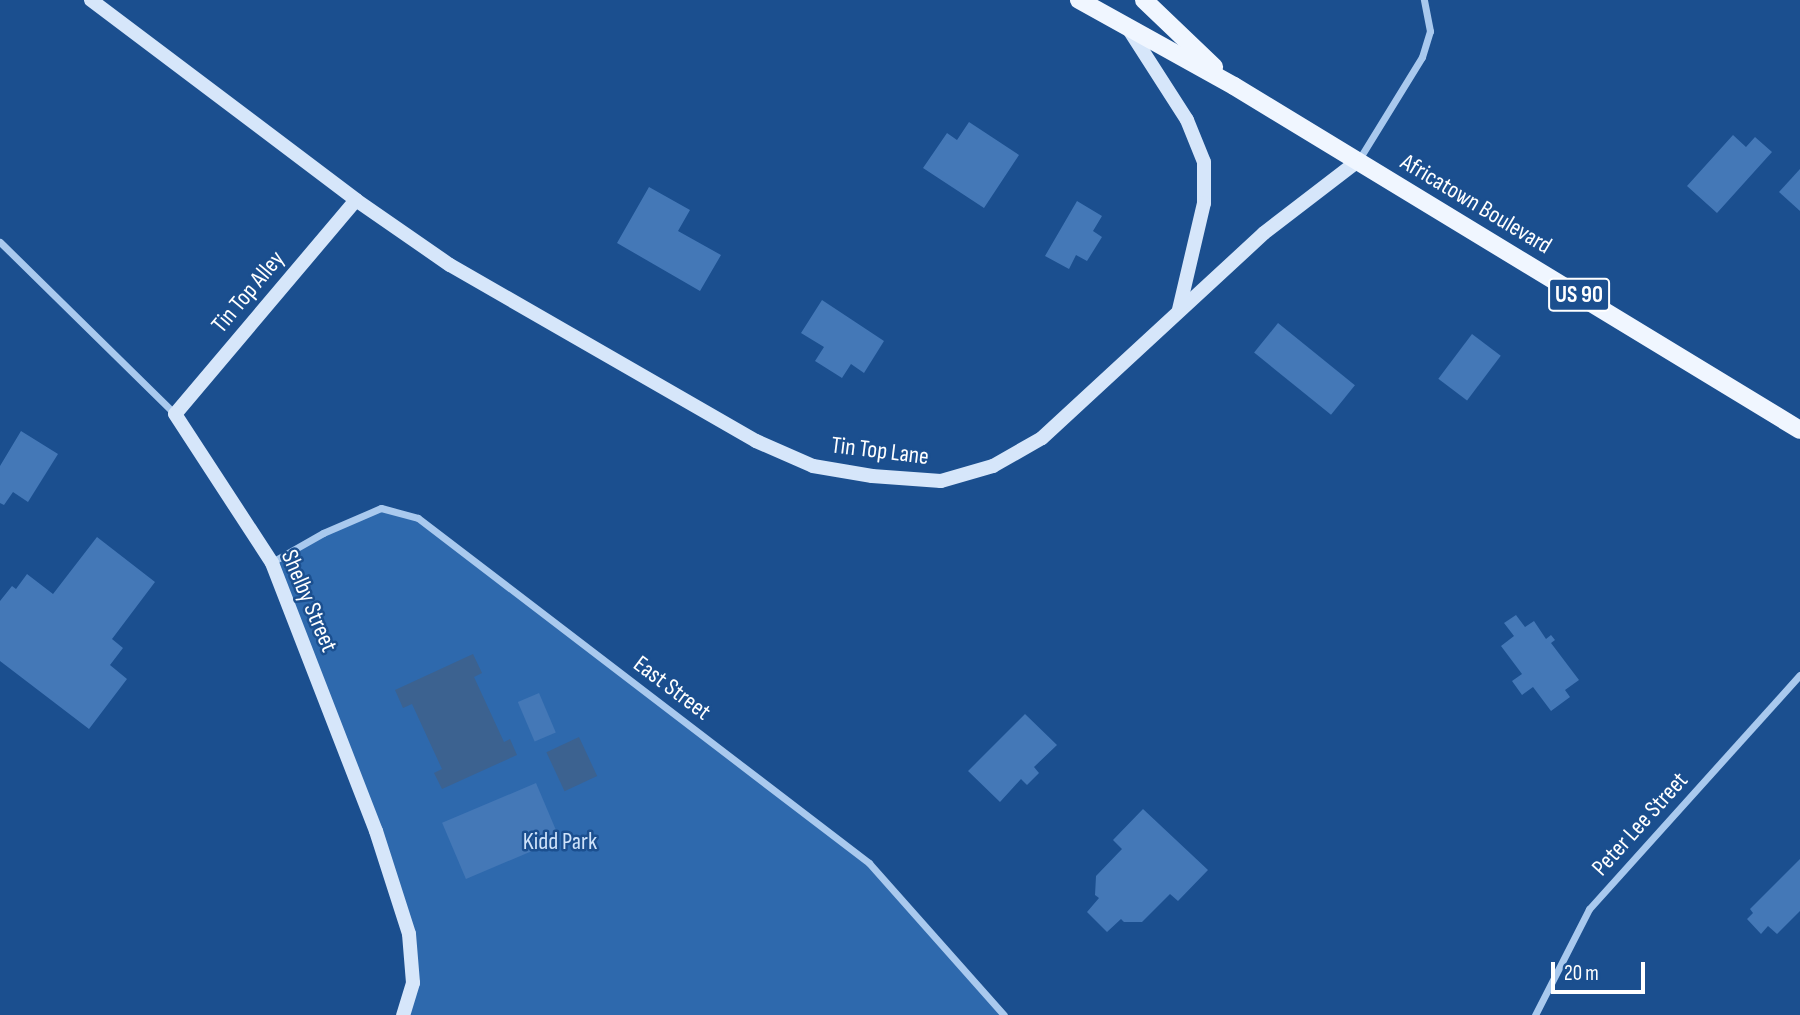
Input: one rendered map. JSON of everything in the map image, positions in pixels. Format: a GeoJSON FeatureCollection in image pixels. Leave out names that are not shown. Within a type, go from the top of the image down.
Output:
{"type":"FeatureCollection","features":[{"type":"Feature","properties":{"kind":"main road","name":"Africatown Boulevard"},"geometry":{"type":"LineString","coordinates":[[1079,0],[1125,23],[1234,86],[1800,430]]}},
{"type":"Feature","properties":{"kind":"main road","name":"Africatown Boulevard"},"geometry":{"type":"LineString","coordinates":[[1098,0],[1125,23]]}},
{"type":"Feature","properties":{"kind":"main road"},"geometry":{"type":"LineString","coordinates":[[1144,0],[1234,86]]}},
{"type":"Feature","properties":{"kind":"street","name":"Tin Top Lane"},"geometry":{"type":"LineString","coordinates":[[91,0],[356,200],[450,265],[756,441],[813,466],[872,476],[941,481],[993,466],[1042,438],[1264,233],[1358,161]]}},
{"type":"Feature","properties":{"kind":"street"},"geometry":{"type":"LineString","coordinates":[[1358,161],[1422,57],[1430,31],[1424,0]]}},
{"type":"Feature","properties":{"kind":"street"},"geometry":{"type":"LineString","coordinates":[[1125,23],[1187,120],[1204,162],[1204,203],[1179,310]]}},
{"type":"Feature","properties":{"kind":"street","name":"Tin Top Alley"},"geometry":{"type":"LineString","coordinates":[[175,414],[356,200]]}},
{"type":"Feature","properties":{"kind":"street","name":"Shelby Street"},"geometry":{"type":"LineString","coordinates":[[0,243],[175,414],[272,563],[376,831],[409,934],[413,983],[403,1015]]}},
{"type":"Feature","properties":{"kind":"street","name":"East Street"},"geometry":{"type":"LineString","coordinates":[[272,563],[323,533],[381,508],[418,518],[869,863],[1004,1015]]}},
{"type":"Feature","properties":{"kind":"street","name":"Peter Lee Street"},"geometry":{"type":"LineString","coordinates":[[1535,1015],[1589,909],[1800,676]]}},
{"type":"Feature","properties":{"kind":"green space","name":"Kidd Park"},"geometry":{"type":"Polygon","coordinates":[[[381,508],[418,518],[869,863],[1004,1015],[403,1015],[413,983],[409,934],[272,563],[323,533],[381,508]]]}},
{"type":"Feature","properties":{"kind":"shaded area"},"geometry":{"type":"Polygon","coordinates":[[[473,654],[482,673],[474,677],[504,742],[510,739],[517,755],[442,789],[434,773],[442,769],[412,704],[403,708],[395,690],[473,654]]]}},
{"type":"Feature","properties":{"kind":"shaded area"},"geometry":{"type":"Polygon","coordinates":[[[579,737],[597,776],[565,791],[546,752],[579,737]]]}},
{"type":"Feature","properties":{"kind":"building"},"geometry":{"type":"Polygon","coordinates":[[[969,122],[1019,155],[984,208],[923,168],[947,133],[957,140],[969,122]]]}},
{"type":"Feature","properties":{"kind":"building"},"geometry":{"type":"Polygon","coordinates":[[[1733,135],[1746,147],[1755,137],[1772,152],[1717,213],[1687,186],[1733,135]]]}},
{"type":"Feature","properties":{"kind":"building"},"geometry":{"type":"Polygon","coordinates":[[[1800,169],[1800,211],[1779,192],[1800,169]]]}},
{"type":"Feature","properties":{"kind":"building"},"geometry":{"type":"Polygon","coordinates":[[[649,187],[690,210],[678,231],[721,255],[700,291],[617,243],[649,187]]]}},
{"type":"Feature","properties":{"kind":"building"},"geometry":{"type":"Polygon","coordinates":[[[1077,201],[1102,216],[1093,231],[1102,237],[1087,261],[1076,255],[1069,269],[1045,256],[1077,201]]]}},
{"type":"Feature","properties":{"kind":"building"},"geometry":{"type":"Polygon","coordinates":[[[822,300],[884,341],[864,373],[851,364],[842,378],[815,361],[824,347],[801,333],[822,300]]]}},
{"type":"Feature","properties":{"kind":"building"},"geometry":{"type":"Polygon","coordinates":[[[1278,323],[1355,385],[1331,415],[1254,353],[1278,323]]]}},
{"type":"Feature","properties":{"kind":"building"},"geometry":{"type":"Polygon","coordinates":[[[1472,334],[1501,356],[1467,400],[1438,379],[1472,334]]]}},
{"type":"Feature","properties":{"kind":"building"},"geometry":{"type":"Polygon","coordinates":[[[21,431],[58,454],[28,502],[13,492],[4,505],[0,503],[0,466],[21,431]]]}},
{"type":"Feature","properties":{"kind":"building"},"geometry":{"type":"Polygon","coordinates":[[[97,537],[155,582],[112,639],[123,648],[110,665],[127,679],[89,729],[0,661],[0,601],[12,586],[16,589],[27,574],[53,594],[97,537]]]}},
{"type":"Feature","properties":{"kind":"building"},"geometry":{"type":"Polygon","coordinates":[[[1516,615],[1525,627],[1534,621],[1546,639],[1551,635],[1555,640],[1551,643],[1579,680],[1565,690],[1570,697],[1551,711],[1533,687],[1522,695],[1512,681],[1522,674],[1501,646],[1514,636],[1504,623],[1516,615]]]}},
{"type":"Feature","properties":{"kind":"building"},"geometry":{"type":"Polygon","coordinates":[[[539,693],[556,733],[535,742],[518,702],[539,693]]]}},
{"type":"Feature","properties":{"kind":"building"},"geometry":{"type":"Polygon","coordinates":[[[1025,714],[1057,745],[1034,767],[1039,773],[1027,785],[1021,779],[1000,802],[968,771],[1025,714]]]}},
{"type":"Feature","properties":{"kind":"building"},"geometry":{"type":"Polygon","coordinates":[[[536,783],[560,839],[466,879],[442,823],[536,783]]]}},
{"type":"Feature","properties":{"kind":"building"},"geometry":{"type":"Polygon","coordinates":[[[1143,809],[1208,870],[1178,901],[1170,894],[1142,922],[1124,922],[1121,919],[1107,932],[1087,912],[1099,898],[1095,895],[1096,876],[1122,849],[1113,840],[1143,809]]]}},
{"type":"Feature","properties":{"kind":"building"},"geometry":{"type":"Polygon","coordinates":[[[1800,859],[1800,911],[1777,934],[1768,926],[1761,934],[1747,919],[1753,913],[1750,909],[1800,859]]]}}]}
